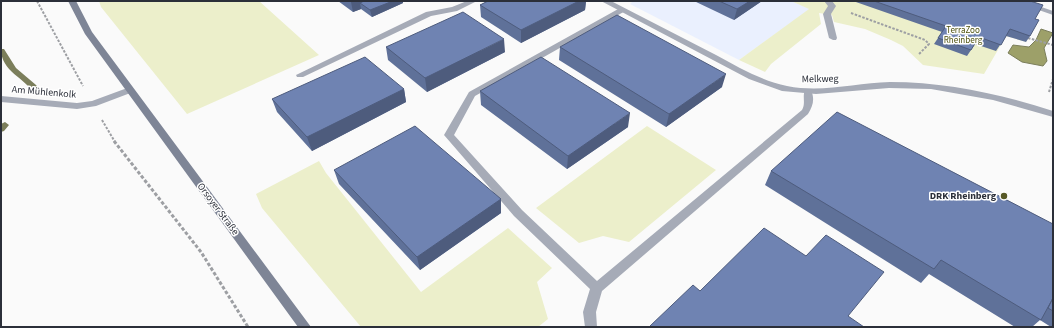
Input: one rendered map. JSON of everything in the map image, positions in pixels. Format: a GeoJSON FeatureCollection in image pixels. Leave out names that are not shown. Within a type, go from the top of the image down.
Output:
{"type":"FeatureCollection","features":[{"type":"Feature","properties":{"kind":"main road","name":"Orsoyer Straße"},"geometry":{"type":"LineString","coordinates":[[72,1],[88,32],[305,327]]}},
{"type":"Feature","properties":{"kind":"street"},"geometry":{"type":"LineString","coordinates":[[300,75],[429,14],[454,9],[473,1]]}},
{"type":"Feature","properties":{"kind":"street","name":"Melkweg"},"geometry":{"type":"LineString","coordinates":[[605,1],[752,77],[773,86],[808,92],[828,92],[889,85],[931,87],[965,92],[1053,114]]}},
{"type":"Feature","properties":{"kind":"street"},"geometry":{"type":"LineString","coordinates":[[1017,1],[1053,13]]}},
{"type":"Feature","properties":{"kind":"street"},"geometry":{"type":"LineString","coordinates":[[830,4],[827,14],[833,38]]}},
{"type":"Feature","properties":{"kind":"street"},"geometry":{"type":"LineString","coordinates":[[597,288],[518,213],[448,134],[472,94],[623,10]]}},
{"type":"Feature","properties":{"kind":"street","name":"Am Mühlenkolk"},"geometry":{"type":"LineString","coordinates":[[1,99],[77,106],[93,104],[130,90]]}},
{"type":"Feature","properties":{"kind":"street"},"geometry":{"type":"LineString","coordinates":[[591,327],[589,323],[590,303],[597,288],[805,112],[809,106],[808,92]]}},
{"type":"Feature","properties":{"kind":"path"},"geometry":{"type":"LineString","coordinates":[[37,1],[111,137],[201,252],[248,327]]}},
{"type":"Feature","properties":{"kind":"path"},"geometry":{"type":"LineString","coordinates":[[830,4],[925,40],[929,44],[918,55]]}},
{"type":"Feature","properties":{"kind":"path"},"geometry":{"type":"LineString","coordinates":[[1028,38],[1053,45]]}},
{"type":"Feature","properties":{"kind":"shaded area"},"geometry":{"type":"Polygon","coordinates":[[[633,1],[791,1],[810,9],[739,60],[630,4],[633,1]]]}},
{"type":"Feature","properties":{"kind":"shaded area"},"geometry":{"type":"Polygon","coordinates":[[[1041,29],[1053,33],[1044,48],[1047,61],[1043,66],[1022,62],[1008,53],[1013,45],[1029,47],[1036,40],[1041,29]]]}},
{"type":"Feature","properties":{"kind":"green space"},"geometry":{"type":"Polygon","coordinates":[[[99,1],[259,1],[319,55],[187,114],[101,7],[99,1]]]}},
{"type":"Feature","properties":{"kind":"green space","name":"TerraZoo Rheinberg"},"geometry":{"type":"Polygon","coordinates":[[[791,1],[1006,1],[1031,25],[1035,26],[1026,42],[1006,36],[984,74],[923,65],[903,46],[891,40],[865,29],[834,22],[832,15],[819,13],[821,24],[771,64],[765,72],[739,60],[809,9],[791,1]]]}},
{"type":"Feature","properties":{"kind":"green space"},"geometry":{"type":"Polygon","coordinates":[[[647,126],[716,170],[629,242],[603,236],[579,243],[536,208],[647,126]]]}},
{"type":"Feature","properties":{"kind":"green space"},"geometry":{"type":"Polygon","coordinates":[[[319,161],[326,173],[421,292],[508,228],[552,268],[537,282],[548,319],[538,327],[361,327],[262,208],[256,194],[319,161]]]}},
{"type":"Feature","properties":{"kind":"building"},"geometry":{"type":"Polygon","coordinates":[[[364,1],[393,1],[370,10],[360,3],[364,1]]]}},
{"type":"Feature","properties":{"kind":"building"},"geometry":{"type":"Polygon","coordinates":[[[488,1],[579,1],[521,30],[480,5],[488,1]]]}},
{"type":"Feature","properties":{"kind":"building"},"geometry":{"type":"Polygon","coordinates":[[[719,1],[750,1],[737,9],[719,1]]]}},
{"type":"Feature","properties":{"kind":"building"},"geometry":{"type":"Polygon","coordinates":[[[874,1],[1030,1],[1043,5],[1035,19],[1039,20],[1030,36],[1010,29],[1001,45],[979,37],[971,50],[938,38],[946,26],[874,1]]]}},
{"type":"Feature","properties":{"kind":"building"},"geometry":{"type":"Polygon","coordinates":[[[463,12],[504,39],[425,78],[386,47],[463,12]]]}},
{"type":"Feature","properties":{"kind":"building"},"geometry":{"type":"Polygon","coordinates":[[[617,15],[726,74],[669,114],[560,47],[617,15]]]}},
{"type":"Feature","properties":{"kind":"building"},"geometry":{"type":"Polygon","coordinates":[[[365,57],[404,89],[307,137],[272,99],[365,57]]]}},
{"type":"Feature","properties":{"kind":"building"},"geometry":{"type":"Polygon","coordinates":[[[541,57],[630,113],[568,156],[480,91],[541,57]]]}},
{"type":"Feature","properties":{"kind":"building"},"geometry":{"type":"Polygon","coordinates":[[[837,112],[1053,224],[1053,298],[1041,320],[941,260],[934,269],[771,171],[837,112]]]}},
{"type":"Feature","properties":{"kind":"building"},"geometry":{"type":"Polygon","coordinates":[[[415,126],[501,199],[417,257],[334,170],[415,126]]]}},
{"type":"Feature","properties":{"kind":"building"},"geometry":{"type":"Polygon","coordinates":[[[764,228],[806,256],[826,235],[884,272],[848,316],[864,327],[650,326],[693,285],[700,291],[764,228]]]}},
{"type":"Feature","properties":{"kind":"building"},"geometry":{"type":"Polygon","coordinates":[[[1053,298],[1053,311],[1048,308],[1053,298]]]}},
{"type":"Feature","properties":{"kind":"waterway"},"geometry":{"type":"LineString","coordinates":[[1,51],[13,70],[30,83],[38,93]]}},
{"type":"Feature","properties":{"kind":"waterway"},"geometry":{"type":"LineString","coordinates":[[1,129],[5,125]]}},
{"type":"Feature","properties":{"kind":"place","name":"DRK Rheinberg"},"geometry":{"type":"Point","coordinates":[1004,196]}}]}
